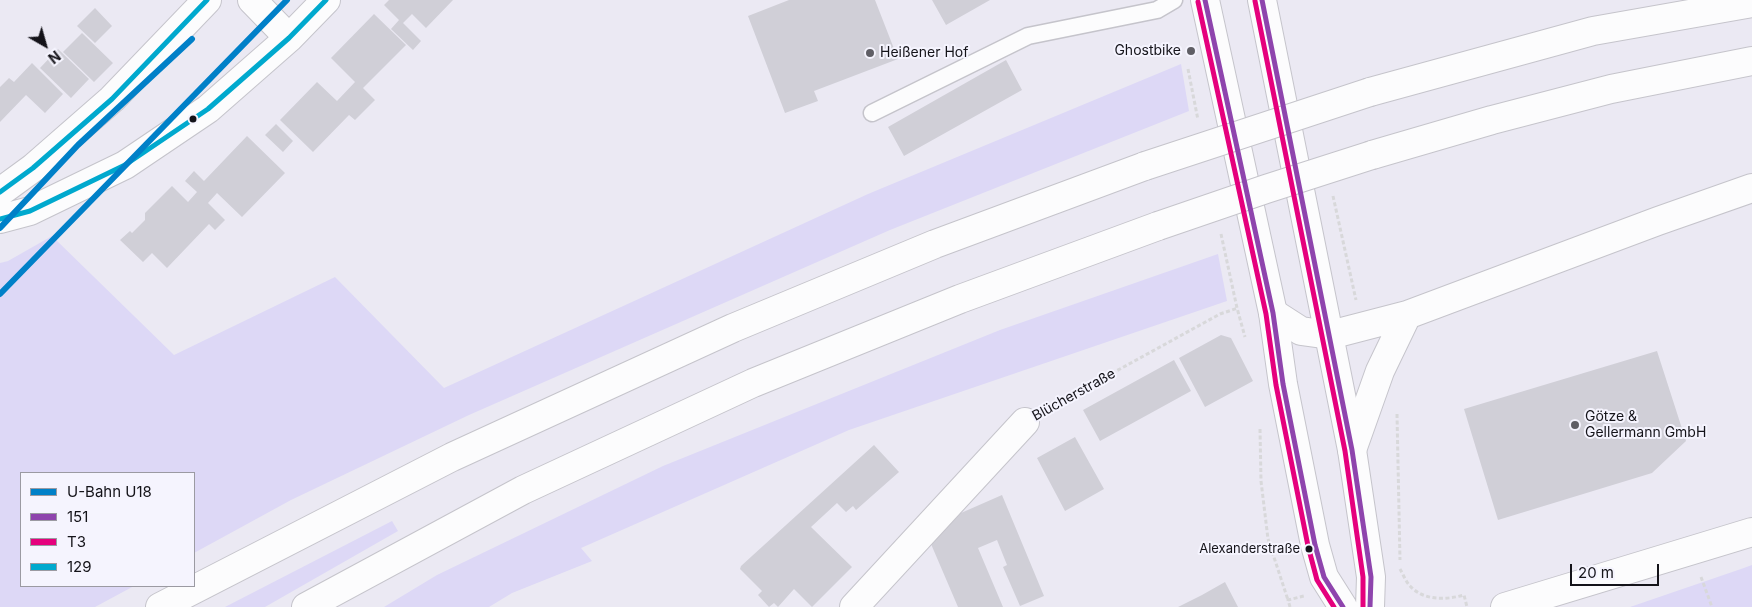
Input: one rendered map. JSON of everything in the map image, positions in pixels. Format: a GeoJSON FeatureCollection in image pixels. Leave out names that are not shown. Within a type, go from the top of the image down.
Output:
{"type":"FeatureCollection","features":[{"type":"Feature","properties":{"kind":"main road"},"geometry":{"type":"LineString","coordinates":[[0,192],[33,168],[112,99],[207,0]]}},
{"type":"Feature","properties":{"kind":"main road"},"geometry":{"type":"LineString","coordinates":[[252,0],[289,38]]}},
{"type":"Feature","properties":{"kind":"main road"},"geometry":{"type":"LineString","coordinates":[[0,219],[30,211],[125,165],[208,109],[289,38],[326,0]]}},
{"type":"Feature","properties":{"kind":"main road"},"geometry":{"type":"LineString","coordinates":[[1205,0],[1271,306],[1283,384],[1315,545],[1324,577],[1343,607]]}},
{"type":"Feature","properties":{"kind":"main road"},"geometry":{"type":"LineString","coordinates":[[1262,0],[1352,450],[1371,577],[1370,607]]}},
{"type":"Feature","properties":{"kind":"main road"},"geometry":{"type":"LineString","coordinates":[[160,607],[452,457],[733,328],[935,244],[1145,166],[1370,92],[1593,31],[1752,3]]}},
{"type":"Feature","properties":{"kind":"main road"},"geometry":{"type":"LineString","coordinates":[[306,607],[523,490],[753,383],[960,299],[1158,226],[1372,155],[1611,88],[1752,61]]}},
{"type":"Feature","properties":{"kind":"main road"},"geometry":{"type":"LineString","coordinates":[[1271,306],[1301,331],[1330,334],[1407,315],[1658,220],[1752,188]]}},
{"type":"Feature","properties":{"kind":"main road"},"geometry":{"type":"LineString","coordinates":[[1352,450],[1380,371],[1407,315]]}},
{"type":"Feature","properties":{"kind":"main road","name":"Blücherstraße"},"geometry":{"type":"LineString","coordinates":[[854,607],[1025,422]]}},
{"type":"Feature","properties":{"kind":"main road"},"geometry":{"type":"LineString","coordinates":[[1505,607],[1752,532]]}},
{"type":"Feature","properties":{"kind":"lane"},"geometry":{"type":"LineString","coordinates":[[872,113],[1028,36],[1156,10],[1174,0]]}},
{"type":"Feature","properties":{"kind":"path"},"geometry":{"type":"LineString","coordinates":[[1188,68],[1199,126]]}},
{"type":"Feature","properties":{"kind":"path"},"geometry":{"type":"LineString","coordinates":[[1332,192],[1362,326]]}},
{"type":"Feature","properties":{"kind":"path"},"geometry":{"type":"LineString","coordinates":[[1221,231],[1237,308],[1247,343]]}},
{"type":"Feature","properties":{"kind":"path","name":"Blücherstraße"},"geometry":{"type":"LineString","coordinates":[[1025,422],[1220,314],[1237,308],[1271,306]]}},
{"type":"Feature","properties":{"kind":"path"},"geometry":{"type":"LineString","coordinates":[[1397,413],[1400,568]]}},
{"type":"Feature","properties":{"kind":"path"},"geometry":{"type":"LineString","coordinates":[[1260,425],[1261,482],[1268,539],[1288,600]]}},
{"type":"Feature","properties":{"kind":"shaded area"},"geometry":{"type":"Polygon","coordinates":[[[1181,64],[1189,111],[890,230],[469,415],[291,500],[195,552],[195,472],[20,472],[20,587],[132,587],[95,607],[0,607],[0,263],[8,261],[52,236],[174,355],[335,277],[444,388],[868,194],[1181,64]]]}},
{"type":"Feature","properties":{"kind":"shaded area"},"geometry":{"type":"Polygon","coordinates":[[[1218,254],[1227,301],[849,430],[581,548],[592,561],[512,593],[489,607],[384,607],[437,575],[663,466],[1000,330],[1218,254]]]}},
{"type":"Feature","properties":{"kind":"shaded area"},"geometry":{"type":"Polygon","coordinates":[[[392,521],[398,531],[265,607],[225,607],[392,521]]]}},
{"type":"Feature","properties":{"kind":"shaded area"},"geometry":{"type":"Polygon","coordinates":[[[1752,565],[1752,607],[1630,607],[1741,569],[1752,565]]]}},
{"type":"Feature","properties":{"kind":"building"},"geometry":{"type":"Polygon","coordinates":[[[389,0],[453,0],[426,28],[412,14],[403,23],[421,41],[413,50],[391,29],[399,20],[384,5],[389,0]]]}},
{"type":"Feature","properties":{"kind":"building"},"geometry":{"type":"Polygon","coordinates":[[[789,0],[875,0],[898,59],[814,91],[818,101],[785,113],[748,16],[789,0]]]}},
{"type":"Feature","properties":{"kind":"building"},"geometry":{"type":"Polygon","coordinates":[[[932,0],[990,0],[946,25],[932,0]]]}},
{"type":"Feature","properties":{"kind":"building"},"geometry":{"type":"Polygon","coordinates":[[[95,8],[112,26],[95,43],[77,26],[95,8]]]}},
{"type":"Feature","properties":{"kind":"building"},"geometry":{"type":"Polygon","coordinates":[[[374,14],[406,45],[363,88],[375,100],[355,120],[349,115],[313,152],[280,120],[317,82],[337,101],[355,82],[331,58],[374,14]]]}},
{"type":"Feature","properties":{"kind":"building"},"geometry":{"type":"Polygon","coordinates":[[[82,33],[113,63],[94,82],[63,52],[82,33]]]}},
{"type":"Feature","properties":{"kind":"building"},"geometry":{"type":"Polygon","coordinates":[[[58,49],[89,79],[71,98],[40,68],[58,49]]]}},
{"type":"Feature","properties":{"kind":"building"},"geometry":{"type":"Polygon","coordinates":[[[1006,60],[1022,90],[904,156],[888,127],[1006,60]]]}},
{"type":"Feature","properties":{"kind":"building"},"geometry":{"type":"Polygon","coordinates":[[[32,63],[63,94],[45,113],[26,95],[0,122],[0,87],[9,78],[14,82],[32,63]]]}},
{"type":"Feature","properties":{"kind":"building"},"geometry":{"type":"Polygon","coordinates":[[[276,124],[293,141],[283,152],[265,135],[276,124]]]}},
{"type":"Feature","properties":{"kind":"building"},"geometry":{"type":"Polygon","coordinates":[[[247,136],[285,173],[242,217],[217,193],[208,203],[225,220],[215,230],[209,224],[167,268],[152,253],[143,262],[120,240],[130,231],[132,233],[145,220],[145,213],[172,186],[188,202],[197,192],[185,181],[194,171],[204,181],[247,136]]]}},
{"type":"Feature","properties":{"kind":"building"},"geometry":{"type":"Polygon","coordinates":[[[1221,335],[1231,338],[1253,381],[1205,407],[1179,358],[1221,335]]]}},
{"type":"Feature","properties":{"kind":"building","name":"Götze & Gellermann GmbH"},"geometry":{"type":"Polygon","coordinates":[[[1657,351],[1686,441],[1652,473],[1498,520],[1464,409],[1657,351]]]}},
{"type":"Feature","properties":{"kind":"building"},"geometry":{"type":"Polygon","coordinates":[[[1174,360],[1191,391],[1100,441],[1083,410],[1174,360]]]}},
{"type":"Feature","properties":{"kind":"building"},"geometry":{"type":"Polygon","coordinates":[[[1075,437],[1104,489],[1065,511],[1037,458],[1075,437]]]}},
{"type":"Feature","properties":{"kind":"building"},"geometry":{"type":"Polygon","coordinates":[[[874,445],[899,472],[856,510],[853,506],[846,512],[837,503],[811,527],[852,567],[812,607],[794,589],[778,607],[774,603],[769,607],[758,595],[762,591],[740,569],[741,566],[874,445]]]}},
{"type":"Feature","properties":{"kind":"building"},"geometry":{"type":"Polygon","coordinates":[[[1002,495],[1044,596],[1020,606],[1003,567],[1007,565],[997,540],[978,548],[1003,607],[958,607],[931,544],[961,513],[1002,495]]]}},
{"type":"Feature","properties":{"kind":"building"},"geometry":{"type":"Polygon","coordinates":[[[1225,582],[1238,607],[1178,607],[1202,595],[1225,582]]]}},
{"type":"Feature","properties":{"kind":"metro line","name":"U18"},"geometry":{"type":"LineString","coordinates":[[0,294],[287,0]]}},
{"type":"Feature","properties":{"kind":"metro line","name":"U18"},"geometry":{"type":"LineString","coordinates":[[0,228],[78,145],[192,39]]}},
{"type":"Feature","properties":{"kind":"transit line","name":"129"},"geometry":{"type":"LineString","coordinates":[[0,192],[33,168],[112,99],[207,0]]}},
{"type":"Feature","properties":{"kind":"transit line","name":"129"},"geometry":{"type":"LineString","coordinates":[[0,219],[30,211],[125,165],[208,109],[289,38],[326,0]]}},
{"type":"Feature","properties":{"kind":"transit line","name":"151"},"geometry":{"type":"LineString","coordinates":[[1205,0],[1273,313],[1283,384],[1315,545],[1324,577],[1343,607]]}},
{"type":"Feature","properties":{"kind":"transit line","name":"151"},"geometry":{"type":"LineString","coordinates":[[1262,0],[1352,450],[1371,577],[1370,607]]}},
{"type":"Feature","properties":{"kind":"transit line","name":"T3"},"geometry":{"type":"LineString","coordinates":[[1255,1],[1345,451],[1363,577],[1363,607]]}},
{"type":"Feature","properties":{"kind":"transit line","name":"T3"},"geometry":{"type":"LineString","coordinates":[[1198,2],[1266,314],[1276,385],[1308,546],[1317,580],[1334,607]]}},
{"type":"Feature","properties":{"kind":"place","name":"Ghostbike"},"geometry":{"type":"Point","coordinates":[1191,51]}},
{"type":"Feature","properties":{"kind":"place","name":"Heißener Hof"},"geometry":{"type":"Point","coordinates":[870,53]}},
{"type":"Feature","properties":{"kind":"place","name":"Götze & Gellermann GmbH"},"geometry":{"type":"Point","coordinates":[1575,425]}},
{"type":"Feature","properties":{"kind":"place","name":"Alexanderstraße"},"geometry":{"type":"Point","coordinates":[1309,549]}}]}
